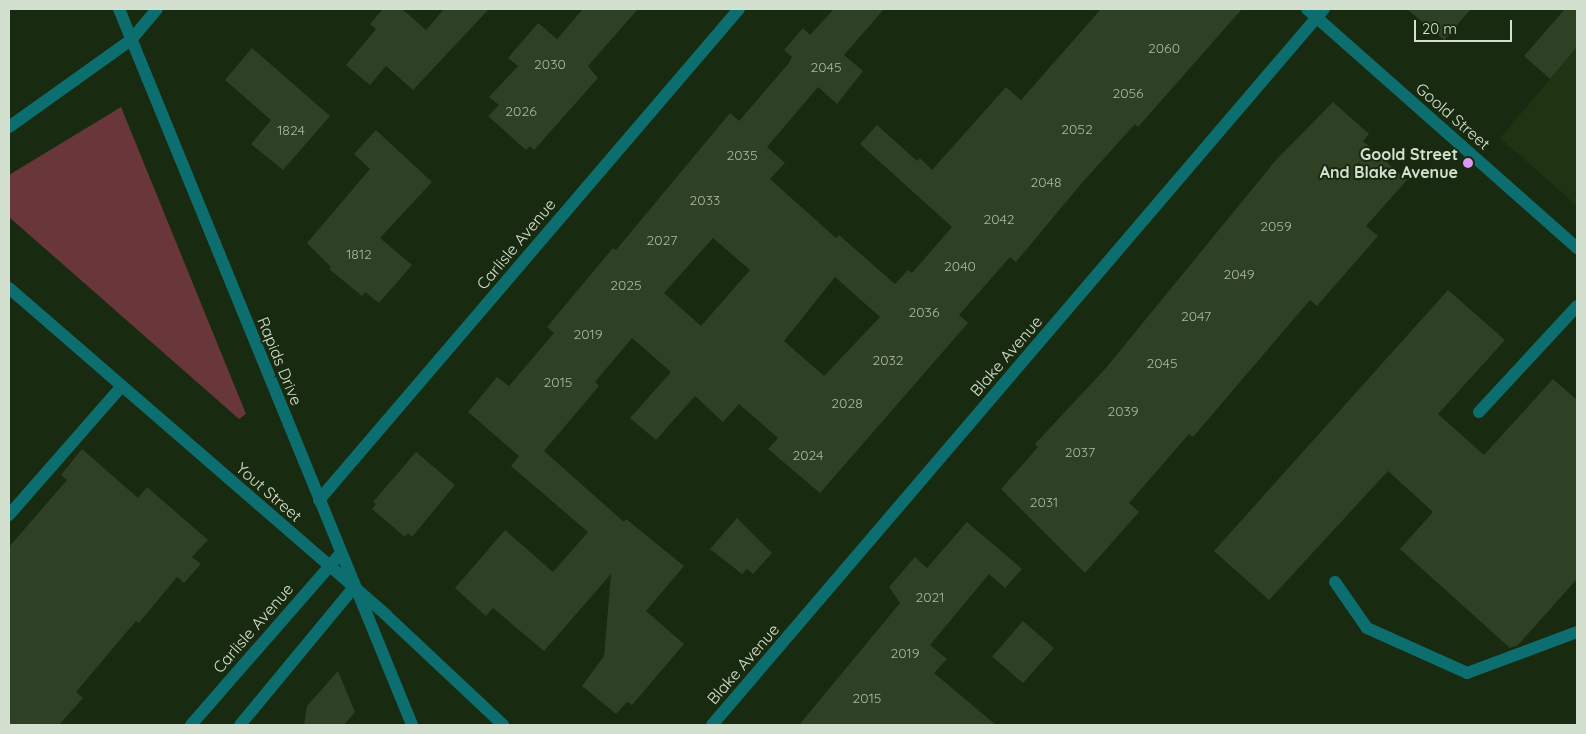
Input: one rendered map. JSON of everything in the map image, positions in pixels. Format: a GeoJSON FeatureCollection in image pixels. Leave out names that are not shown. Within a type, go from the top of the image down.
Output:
{"type":"FeatureCollection","features":[{"type":"Feature","properties":{"kind":"street","name":"Rapids Drive"},"geometry":{"type":"LineString","coordinates":[[119,9],[354,587],[374,628],[412,725]]}},
{"type":"Feature","properties":{"kind":"street"},"geometry":{"type":"LineString","coordinates":[[9,127],[131,40],[158,9]]}},
{"type":"Feature","properties":{"kind":"street","name":"Carlisle Avenue"},"geometry":{"type":"LineString","coordinates":[[319,500],[739,9]]}},
{"type":"Feature","properties":{"kind":"street","name":"Goold Street"},"geometry":{"type":"LineString","coordinates":[[1307,9],[1321,13],[1577,248]]}},
{"type":"Feature","properties":{"kind":"street","name":"Blake Avenue"},"geometry":{"type":"LineString","coordinates":[[712,725],[1321,13]]}},
{"type":"Feature","properties":{"kind":"street","name":"Yout Street"},"geometry":{"type":"LineString","coordinates":[[9,288],[354,587],[503,725]]}},
{"type":"Feature","properties":{"kind":"street"},"geometry":{"type":"LineString","coordinates":[[1479,412],[1577,306]]}},
{"type":"Feature","properties":{"kind":"street"},"geometry":{"type":"LineString","coordinates":[[9,516],[121,387]]}},
{"type":"Feature","properties":{"kind":"street","name":"Carlisle Avenue"},"geometry":{"type":"LineString","coordinates":[[191,725],[341,553]]}},
{"type":"Feature","properties":{"kind":"street"},"geometry":{"type":"LineString","coordinates":[[1335,582],[1367,628],[1467,673],[1577,632]]}},
{"type":"Feature","properties":{"kind":"street"},"geometry":{"type":"LineString","coordinates":[[240,725],[354,587]]}},
{"type":"Feature","properties":{"kind":"shaded area"},"geometry":{"type":"Polygon","coordinates":[[[1577,47],[1577,206],[1500,138],[1577,47]]]}},
{"type":"Feature","properties":{"kind":"shaded area"},"geometry":{"type":"Polygon","coordinates":[[[121,107],[246,414],[239,419],[9,217],[9,175],[121,107]]]}},
{"type":"Feature","properties":{"kind":"building"},"geometry":{"type":"Polygon","coordinates":[[[383,9],[402,9],[426,30],[444,9],[489,9],[413,90],[386,66],[370,85],[346,65],[376,29],[370,24],[383,9]]]}},
{"type":"Feature","properties":{"kind":"building"},"geometry":{"type":"Polygon","coordinates":[[[583,9],[638,9],[588,66],[598,78],[534,150],[530,146],[526,150],[488,116],[499,105],[489,97],[518,66],[508,58],[538,23],[557,39],[583,9]]]}},
{"type":"Feature","properties":{"kind":"building"},"geometry":{"type":"Polygon","coordinates":[[[834,9],[884,9],[844,55],[863,71],[837,104],[818,87],[767,147],[785,163],[770,179],[836,238],[839,235],[895,284],[908,270],[912,273],[952,227],[860,144],[877,125],[917,161],[920,158],[932,170],[1006,87],[1021,100],[1101,9],[1242,9],[1138,127],[1135,124],[1081,184],[1016,262],[1010,257],[959,315],[968,323],[820,493],[768,449],[778,438],[739,404],[723,422],[695,396],[656,440],[630,418],[671,372],[632,338],[595,382],[599,386],[544,451],[624,522],[626,519],[684,566],[646,611],[684,644],[632,705],[627,702],[616,714],[582,686],[604,656],[611,574],[544,651],[493,608],[486,616],[455,588],[505,530],[553,572],[588,532],[511,466],[519,456],[468,412],[497,377],[509,386],[554,333],[547,327],[613,248],[616,250],[730,113],[739,121],[789,63],[792,57],[784,50],[803,28],[810,35],[834,9]],[[713,238],[664,293],[701,326],[750,270],[713,238]],[[835,277],[784,341],[824,376],[880,317],[835,277]]]}},
{"type":"Feature","properties":{"kind":"building"},"geometry":{"type":"Polygon","coordinates":[[[1407,9],[1471,9],[1444,40],[1407,9]]]}},
{"type":"Feature","properties":{"kind":"building"},"geometry":{"type":"Polygon","coordinates":[[[1565,9],[1577,9],[1577,47],[1550,79],[1524,56],[1565,9]]]}},
{"type":"Feature","properties":{"kind":"building"},"geometry":{"type":"Polygon","coordinates":[[[252,48],[330,116],[283,170],[251,144],[271,120],[225,80],[252,48]]]}},
{"type":"Feature","properties":{"kind":"building"},"geometry":{"type":"Polygon","coordinates":[[[1333,102],[1369,134],[1363,141],[1407,180],[1366,226],[1378,236],[1317,306],[1310,300],[1193,437],[1189,434],[1129,503],[1139,512],[1085,573],[1001,489],[1038,447],[1035,444],[1105,369],[1276,160],[1333,102]]]}},
{"type":"Feature","properties":{"kind":"building"},"geometry":{"type":"Polygon","coordinates":[[[376,130],[432,182],[380,238],[412,265],[379,303],[365,292],[362,296],[329,269],[331,267],[307,243],[370,169],[354,154],[376,130]]]}},
{"type":"Feature","properties":{"kind":"building"},"geometry":{"type":"Polygon","coordinates":[[[1448,290],[1505,340],[1438,414],[1484,455],[1553,379],[1577,400],[1577,579],[1518,645],[1510,648],[1400,549],[1433,512],[1388,471],[1269,600],[1214,551],[1448,290]]]}},
{"type":"Feature","properties":{"kind":"building"},"geometry":{"type":"Polygon","coordinates":[[[82,449],[138,498],[147,487],[208,540],[192,557],[201,564],[184,583],[177,577],[139,623],[136,621],[76,692],[83,698],[59,725],[9,725],[9,547],[67,480],[61,475],[82,449]]]}},
{"type":"Feature","properties":{"kind":"building"},"geometry":{"type":"Polygon","coordinates":[[[416,452],[455,485],[412,537],[408,533],[405,537],[372,509],[376,504],[373,502],[416,452]]]}},
{"type":"Feature","properties":{"kind":"building"},"geometry":{"type":"Polygon","coordinates":[[[737,518],[772,553],[753,574],[747,569],[742,574],[710,549],[737,518]]]}},
{"type":"Feature","properties":{"kind":"building"},"geometry":{"type":"Polygon","coordinates":[[[967,522],[1022,569],[1005,588],[989,574],[930,645],[947,659],[934,673],[996,725],[799,725],[900,603],[889,587],[915,557],[927,568],[967,522]]]}},
{"type":"Feature","properties":{"kind":"building"},"geometry":{"type":"Polygon","coordinates":[[[1023,621],[1054,648],[1023,683],[992,656],[1023,621]]]}},
{"type":"Feature","properties":{"kind":"building"},"geometry":{"type":"Polygon","coordinates":[[[338,671],[355,712],[344,725],[304,725],[307,706],[338,671]]]}},
{"type":"Feature","properties":{"kind":"place","name":"Goold Street And Blake Avenue"},"geometry":{"type":"Point","coordinates":[1468,163]}}]}
